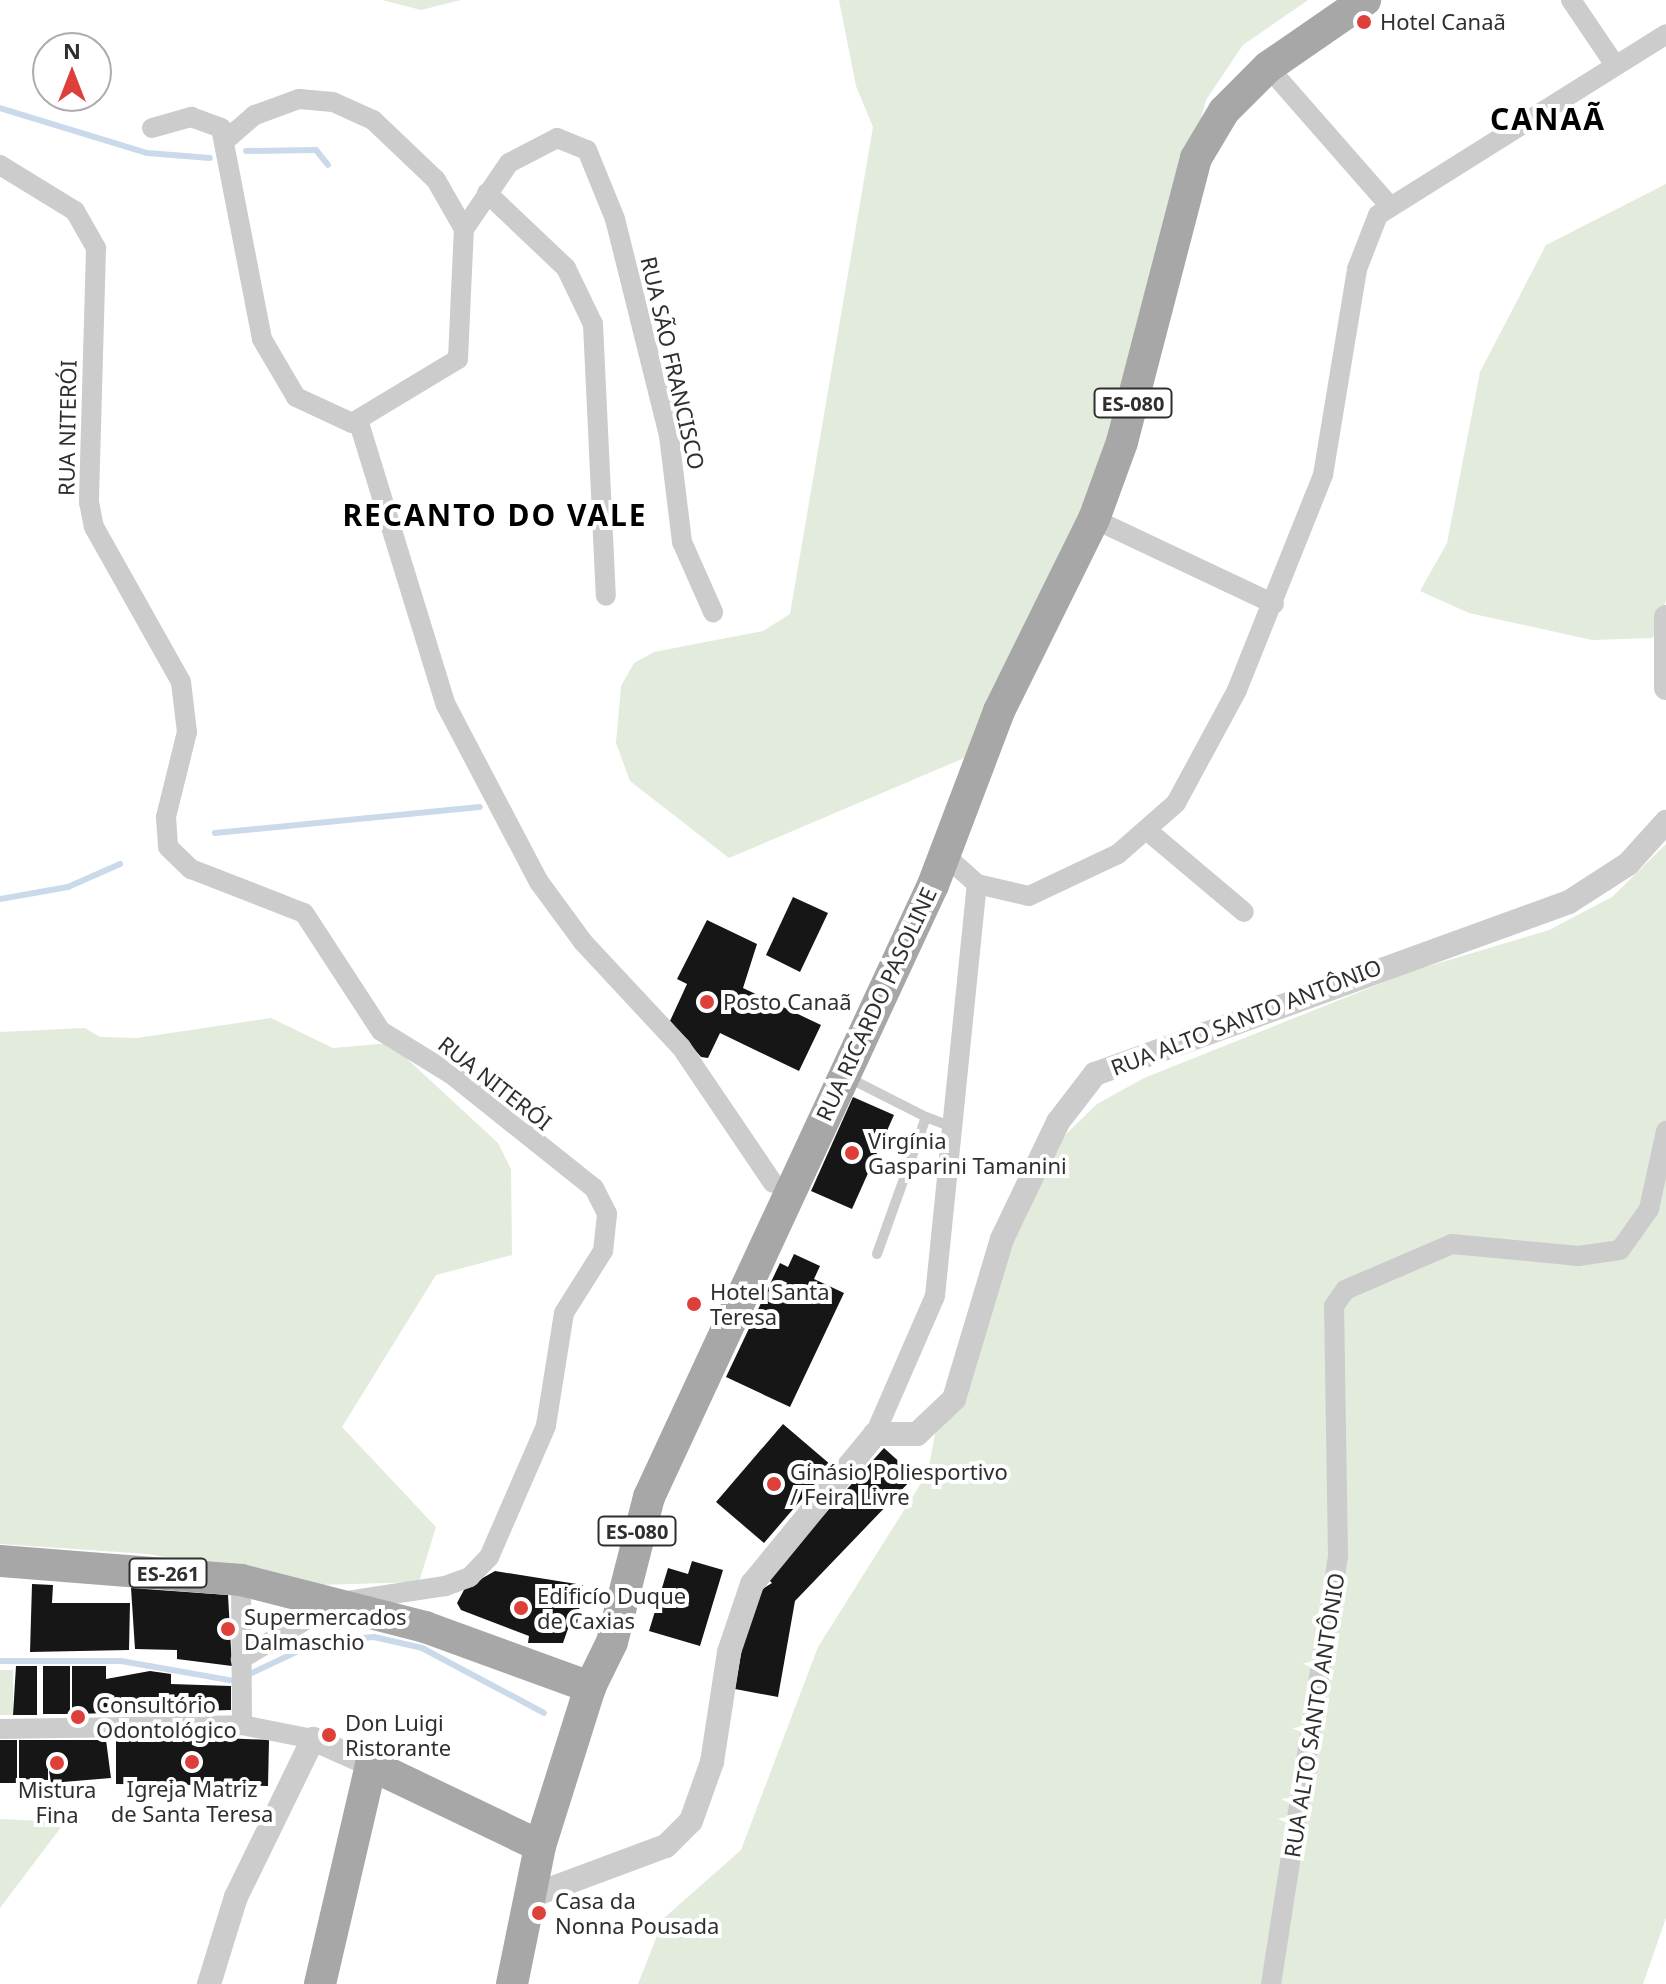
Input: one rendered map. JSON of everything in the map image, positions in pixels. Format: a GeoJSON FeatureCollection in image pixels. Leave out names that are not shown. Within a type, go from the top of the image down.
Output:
{"type":"FeatureCollection","features":[{"type":"Feature","properties":{"kind":"main road","name":"ES-080"},"geometry":{"type":"LineString","coordinates":[[940,851],[1094,519],[1122,442],[1196,158],[1224,111],[1268,67],[1365,0]]}},
{"type":"Feature","properties":{"kind":"main road","name":"RUA RICARDO PASOLINE"},"geometry":{"type":"LineString","coordinates":[[590,1687],[593,1638],[622,1507],[915,878],[940,851]]}},
{"type":"Feature","properties":{"kind":"main road","name":"RUA RICARDO PASOLINE"},"geometry":{"type":"LineString","coordinates":[[590,1687],[612,1642],[649,1497],[933,885],[940,851]]}},
{"type":"Feature","properties":{"kind":"main road","name":"ES-261"},"geometry":{"type":"LineString","coordinates":[[0,1561],[241,1580],[334,1603],[590,1687]]}},
{"type":"Feature","properties":{"kind":"main road"},"geometry":{"type":"LineString","coordinates":[[512,1984],[526,1898],[590,1687]]}},
{"type":"Feature","properties":{"kind":"main road"},"geometry":{"type":"LineString","coordinates":[[320,1984],[371,1765],[540,1846]]}},
{"type":"Feature","properties":{"kind":"street"},"geometry":{"type":"LineString","coordinates":[[1571,0],[1615,65]]}},
{"type":"Feature","properties":{"kind":"street"},"geometry":{"type":"LineString","coordinates":[[940,851],[977,884],[1012,897],[1049,891],[1149,832],[1206,755],[1274,604],[1323,475],[1357,269],[1387,203],[1666,34]]}},
{"type":"Feature","properties":{"kind":"street"},"geometry":{"type":"LineString","coordinates":[[1268,67],[1387,203]]}},
{"type":"Feature","properties":{"kind":"street"},"geometry":{"type":"LineString","coordinates":[[227,139],[255,115],[299,99],[333,102],[373,120],[436,180],[464,229]]}},
{"type":"Feature","properties":{"kind":"street"},"geometry":{"type":"LineString","coordinates":[[152,128],[203,118],[227,139],[262,339],[296,397],[338,421],[359,423],[458,359],[464,229],[487,193],[566,268],[593,324],[606,596]]}},
{"type":"Feature","properties":{"kind":"street","name":"RUA SÃO FRANCISCO"},"geometry":{"type":"LineString","coordinates":[[487,193],[517,154],[549,140],[577,143],[597,170],[669,436],[682,542],[713,612]]}},
{"type":"Feature","properties":{"kind":"street","name":"RUA NITERÓI"},"geometry":{"type":"LineString","coordinates":[[0,165],[75,211],[96,248],[89,502],[94,527],[181,682],[187,732],[166,817],[168,847],[191,869],[304,913],[381,1031],[451,1074],[594,1188],[607,1214],[603,1251],[564,1313],[546,1426],[502,1540],[470,1577],[334,1603]]}},
{"type":"Feature","properties":{"kind":"street"},"geometry":{"type":"LineString","coordinates":[[359,423],[446,705],[539,882],[583,942],[681,1047],[773,1183]]}},
{"type":"Feature","properties":{"kind":"street"},"geometry":{"type":"LineString","coordinates":[[1094,519],[1274,604]]}},
{"type":"Feature","properties":{"kind":"street"},"geometry":{"type":"LineString","coordinates":[[1666,617],[1666,688]]}},
{"type":"Feature","properties":{"kind":"street","name":"RUA ALTO SANTO ANTÔNIO"},"geometry":{"type":"LineString","coordinates":[[875,1434],[917,1434],[954,1399],[1002,1239],[1058,1122],[1095,1074],[1569,902],[1628,864],[1666,822]]}},
{"type":"Feature","properties":{"kind":"street"},"geometry":{"type":"LineString","coordinates":[[1149,832],[1244,912]]}},
{"type":"Feature","properties":{"kind":"street"},"geometry":{"type":"LineString","coordinates":[[526,1898],[666,1846],[691,1821],[712,1762],[740,1607],[768,1559],[875,1434],[935,1296],[977,884]]}},
{"type":"Feature","properties":{"kind":"street","name":"RUA ALTO SANTO ANTÔNIO"},"geometry":{"type":"LineString","coordinates":[[1271,1984],[1338,1557],[1334,1306],[1345,1290],[1466,1241],[1578,1256],[1620,1250],[1649,1209],[1666,1131]]}},
{"type":"Feature","properties":{"kind":"street"},"geometry":{"type":"LineString","coordinates":[[241,1580],[242,1725]]}},
{"type":"Feature","properties":{"kind":"street"},"geometry":{"type":"LineString","coordinates":[[241,1674],[334,1603]]}},
{"type":"Feature","properties":{"kind":"street"},"geometry":{"type":"LineString","coordinates":[[0,1729],[242,1725],[313,1739],[371,1765]]}},
{"type":"Feature","properties":{"kind":"street"},"geometry":{"type":"LineString","coordinates":[[209,1984],[236,1897],[313,1739]]}},
{"type":"Feature","properties":{"kind":"lane"},"geometry":{"type":"LineString","coordinates":[[844,1075],[952,1127]]}},
{"type":"Feature","properties":{"kind":"lane"},"geometry":{"type":"LineString","coordinates":[[877,1254],[926,1117]]}},
{"type":"Feature","properties":{"kind":"shaded area"},"geometry":{"type":"Polygon","coordinates":[[[382,0],[461,0],[421,10],[382,0]]]}},
{"type":"Feature","properties":{"kind":"shaded area"},"geometry":{"type":"Polygon","coordinates":[[[839,0],[1308,0],[1243,45],[1206,100],[1104,480],[969,756],[729,858],[630,781],[616,743],[621,686],[634,663],[654,652],[763,631],[790,614],[873,127],[856,86],[839,0]]]}},
{"type":"Feature","properties":{"kind":"shaded area"},"geometry":{"type":"Polygon","coordinates":[[[1666,184],[1666,600],[1653,638],[1592,640],[1469,613],[1420,591],[1447,543],[1480,372],[1546,245],[1666,184]]]}},
{"type":"Feature","properties":{"kind":"shaded area"},"geometry":{"type":"Polygon","coordinates":[[[1666,844],[1666,1918],[1643,1984],[638,1984],[664,1918],[741,1850],[818,1647],[928,1472],[938,1418],[1006,1248],[1065,1135],[1097,1104],[1144,1078],[1412,971],[1549,930],[1612,897],[1666,844]]]}},
{"type":"Feature","properties":{"kind":"shaded area"},"geometry":{"type":"Polygon","coordinates":[[[271,1018],[333,1048],[390,1043],[498,1143],[511,1169],[512,1255],[436,1275],[342,1427],[436,1527],[419,1582],[319,1585],[148,1554],[0,1544],[0,1032],[85,1028],[100,1037],[137,1038],[271,1018]]]}},
{"type":"Feature","properties":{"kind":"shaded area"},"geometry":{"type":"Polygon","coordinates":[[[0,1670],[13,1670],[13,1715],[0,1715],[0,1670]]]}},
{"type":"Feature","properties":{"kind":"shaded area"},"geometry":{"type":"Polygon","coordinates":[[[0,1819],[65,1822],[0,1908],[0,1819]]]}},
{"type":"Feature","properties":{"kind":"building"},"geometry":{"type":"Polygon","coordinates":[[[793,897],[828,913],[800,972],[766,955],[793,897]]]}},
{"type":"Feature","properties":{"kind":"building"},"geometry":{"type":"Polygon","coordinates":[[[707,920],[757,944],[743,988],[821,1025],[799,1071],[720,1033],[708,1058],[701,1057],[670,1021],[687,984],[677,979],[707,920]]]}},
{"type":"Feature","properties":{"kind":"building","name":"Virgínia Gasparini Tamanini"},"geometry":{"type":"Polygon","coordinates":[[[853,1097],[894,1115],[852,1209],[811,1191],[853,1097]]]}},
{"type":"Feature","properties":{"kind":"building"},"geometry":{"type":"Polygon","coordinates":[[[794,1254],[820,1266],[814,1279],[844,1293],[790,1407],[726,1377],[780,1263],[788,1267],[794,1254]]]}},
{"type":"Feature","properties":{"kind":"building","name":"Ginásio Poliesportivo / Feira Livre"},"geometry":{"type":"Polygon","coordinates":[[[783,1424],[831,1465],[764,1543],[716,1502],[783,1424]]]}},
{"type":"Feature","properties":{"kind":"building"},"geometry":{"type":"Polygon","coordinates":[[[884,1448],[915,1476],[795,1601],[778,1697],[735,1689],[751,1596],[772,1583],[767,1578],[884,1448]]]}},
{"type":"Feature","properties":{"kind":"building"},"geometry":{"type":"Polygon","coordinates":[[[692,1561],[723,1570],[700,1646],[649,1631],[668,1568],[688,1574],[692,1561]]]}},
{"type":"Feature","properties":{"kind":"building","name":"Edificío Duque de Caxias"},"geometry":{"type":"Polygon","coordinates":[[[495,1571],[583,1585],[577,1624],[570,1623],[563,1643],[528,1643],[529,1636],[461,1610],[457,1603],[465,1588],[495,1571]]]}},
{"type":"Feature","properties":{"kind":"building"},"geometry":{"type":"Polygon","coordinates":[[[32,1584],[53,1585],[52,1603],[130,1603],[129,1650],[30,1652],[32,1584]]]}},
{"type":"Feature","properties":{"kind":"building"},"geometry":{"type":"Polygon","coordinates":[[[131,1588],[228,1595],[232,1666],[177,1659],[177,1650],[135,1649],[131,1588]]]}},
{"type":"Feature","properties":{"kind":"building"},"geometry":{"type":"Polygon","coordinates":[[[16,1666],[37,1666],[37,1715],[13,1715],[16,1666]]]}},
{"type":"Feature","properties":{"kind":"building"},"geometry":{"type":"Polygon","coordinates":[[[43,1666],[70,1666],[70,1714],[43,1714],[43,1666]]]}},
{"type":"Feature","properties":{"kind":"building"},"geometry":{"type":"Polygon","coordinates":[[[72,1666],[106,1666],[106,1679],[150,1671],[171,1674],[171,1684],[231,1686],[231,1710],[72,1714],[72,1666]]]}},
{"type":"Feature","properties":{"kind":"building","name":"Igreja Matriz de Santa Teresa"},"geometry":{"type":"Polygon","coordinates":[[[177,1736],[269,1740],[268,1786],[116,1784],[116,1739],[177,1736]]]}},
{"type":"Feature","properties":{"kind":"building"},"geometry":{"type":"Polygon","coordinates":[[[0,1740],[17,1740],[17,1783],[0,1783],[0,1740]]]}},
{"type":"Feature","properties":{"kind":"building"},"geometry":{"type":"Polygon","coordinates":[[[19,1740],[106,1740],[111,1778],[51,1783],[48,1764],[48,1780],[19,1779],[19,1740]]]}},
{"type":"Feature","properties":{"kind":"waterway"},"geometry":{"type":"LineString","coordinates":[[0,108],[147,153],[210,158]]}},
{"type":"Feature","properties":{"kind":"waterway"},"geometry":{"type":"LineString","coordinates":[[246,151],[316,150],[328,165]]}},
{"type":"Feature","properties":{"kind":"waterway"},"geometry":{"type":"LineString","coordinates":[[215,833],[480,807]]}},
{"type":"Feature","properties":{"kind":"waterway"},"geometry":{"type":"LineString","coordinates":[[0,899],[68,887],[120,864]]}},
{"type":"Feature","properties":{"kind":"waterway"},"geometry":{"type":"LineString","coordinates":[[0,1661],[121,1661],[235,1681],[317,1642],[374,1637],[422,1648],[544,1713]]}},
{"type":"Feature","properties":{"kind":"place","name":"Hotel Canaã"},"geometry":{"type":"Point","coordinates":[1364,22]}},
{"type":"Feature","properties":{"kind":"place","name":"Posto Canaã"},"geometry":{"type":"Point","coordinates":[707,1002]}},
{"type":"Feature","properties":{"kind":"place","name":"Virgínia Gasparini Tamanini"},"geometry":{"type":"Point","coordinates":[852,1153]}},
{"type":"Feature","properties":{"kind":"place","name":"Hotel Santa Teresa"},"geometry":{"type":"Point","coordinates":[694,1304]}},
{"type":"Feature","properties":{"kind":"place","name":"Ginásio Poliesportivo / Feira Livre"},"geometry":{"type":"Point","coordinates":[774,1484]}},
{"type":"Feature","properties":{"kind":"place","name":"Edificío Duque de Caxias"},"geometry":{"type":"Point","coordinates":[521,1608]}},
{"type":"Feature","properties":{"kind":"place","name":"Supermercados Dalmaschio"},"geometry":{"type":"Point","coordinates":[228,1629]}},
{"type":"Feature","properties":{"kind":"place","name":"Consultório Odontológico"},"geometry":{"type":"Point","coordinates":[78,1717]}},
{"type":"Feature","properties":{"kind":"place","name":"Don Luigi Ristorante"},"geometry":{"type":"Point","coordinates":[329,1735]}},
{"type":"Feature","properties":{"kind":"place","name":"Igreja Matriz de Santa Teresa"},"geometry":{"type":"Point","coordinates":[192,1762]}},
{"type":"Feature","properties":{"kind":"place","name":"Mistura Fina"},"geometry":{"type":"Point","coordinates":[57,1763]}},
{"type":"Feature","properties":{"kind":"place","name":"Casa da Nonna Pousada"},"geometry":{"type":"Point","coordinates":[539,1913]}},
{"type":"Feature","properties":{"kind":"district","name":"CANAÃ"},"geometry":{"type":"Point","coordinates":[1548,119]}},
{"type":"Feature","properties":{"kind":"district","name":"RECANTO DO VALE"},"geometry":{"type":"Point","coordinates":[495,515]}}]}
